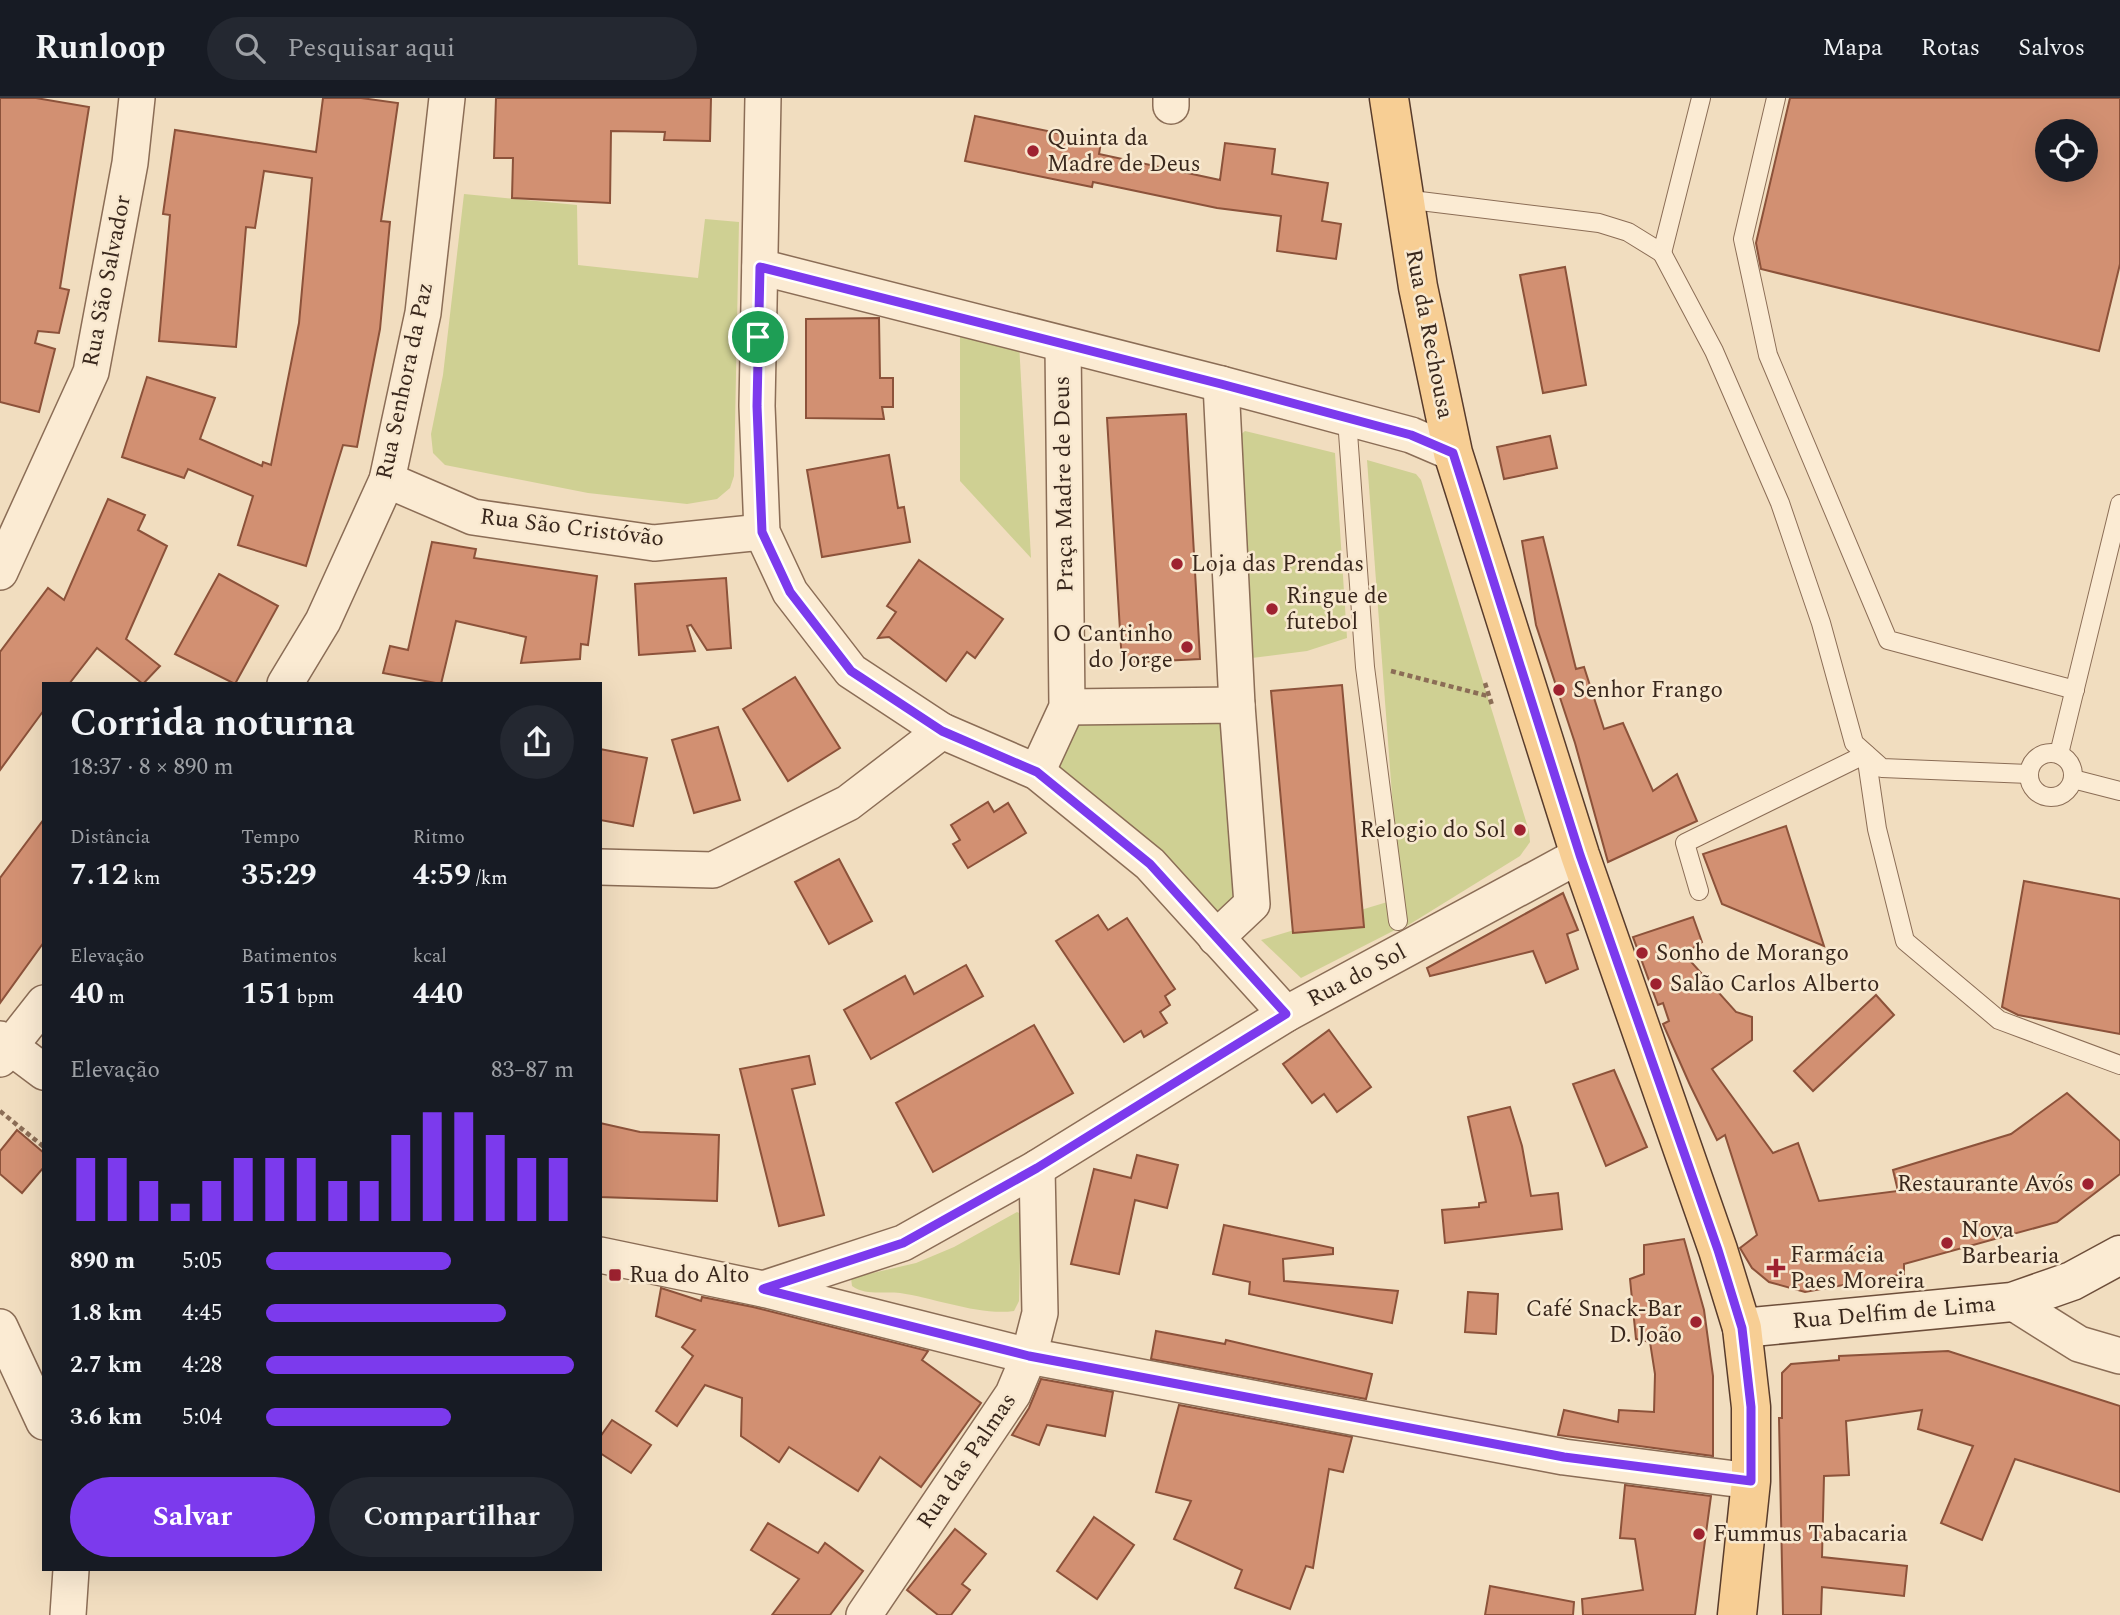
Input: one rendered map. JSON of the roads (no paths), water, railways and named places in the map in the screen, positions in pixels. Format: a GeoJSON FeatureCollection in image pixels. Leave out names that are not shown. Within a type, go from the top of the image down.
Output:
{"type":"FeatureCollection","features":[{"type":"Feature","properties":{"kind":"main road","name":"Rua da Rechousa"},"geometry":{"type":"LineString","coordinates":[[1389,98],[1418,287],[1453,453],[1580,855],[1718,1250],[1742,1328],[1751,1407],[1751,1481],[1737,1615]]}},
{"type":"Feature","properties":{"kind":"main road","name":"Rua Delfim de Lima"},"geometry":{"type":"LineString","coordinates":[[1742,1328],[2012,1302],[2072,1281],[2120,1255]]}},
{"type":"Feature","properties":{"kind":"street","name":"Rua São Salvador"},"geometry":{"type":"LineString","coordinates":[[0,572],[91,372],[130,163],[138,98]]}},
{"type":"Feature","properties":{"kind":"street","name":"Rua Senhora da Paz"},"geometry":{"type":"LineString","coordinates":[[286,682],[323,621],[387,480],[423,313],[447,98]]}},
{"type":"Feature","properties":{"kind":"street"},"geometry":{"type":"LineString","coordinates":[[763,98],[757,406],[762,532],[790,592],[851,671],[942,731],[1037,772],[1150,864],[1286,1014]]}},
{"type":"Feature","properties":{"kind":"street","name":"Praça Madre de Deus"},"geometry":{"type":"LineString","coordinates":[[760,267],[1221,384],[1411,435],[1453,453]]}},
{"type":"Feature","properties":{"kind":"street","name":"Praça Madre de Deus"},"geometry":{"type":"LineString","coordinates":[[1037,772],[1067,707],[1063,345]]}},
{"type":"Feature","properties":{"kind":"street"},"geometry":{"type":"LineString","coordinates":[[1216,938],[1252,904],[1237,705],[1221,384]]}},
{"type":"Feature","properties":{"kind":"street","name":"Rua São Cristóvão"},"geometry":{"type":"LineString","coordinates":[[387,480],[473,517],[654,543],[762,532]]}},
{"type":"Feature","properties":{"kind":"street"},"geometry":{"type":"LineString","coordinates":[[1067,707],[1237,705]]}},
{"type":"Feature","properties":{"kind":"street"},"geometry":{"type":"LineString","coordinates":[[602,867],[713,870],[848,803],[942,731]]}},
{"type":"Feature","properties":{"kind":"street","name":"Rua do Sol"},"geometry":{"type":"LineString","coordinates":[[763,1289],[903,1243],[1037,1168],[1286,1014],[1580,855]]}},
{"type":"Feature","properties":{"kind":"street"},"geometry":{"type":"LineString","coordinates":[[42,1005],[3,1048],[42,1071]]}},
{"type":"Feature","properties":{"kind":"street","name":"Rua das Palmas"},"geometry":{"type":"LineString","coordinates":[[864,1615],[1013,1394],[1029,1356],[1040,1313],[1037,1168]]}},
{"type":"Feature","properties":{"kind":"street"},"geometry":{"type":"LineString","coordinates":[[602,1255],[763,1289],[1029,1356],[1564,1457],[1751,1481]]}},
{"type":"Feature","properties":{"kind":"street"},"geometry":{"type":"LineString","coordinates":[[2012,1302],[2079,1343],[2120,1356]]}},
{"type":"Feature","properties":{"kind":"street"},"geometry":{"type":"LineString","coordinates":[[0,1327],[41,1417]]}},
{"type":"Feature","properties":{"kind":"street"},"geometry":{"type":"LineString","coordinates":[[0,1385],[41,1417]]}},
{"type":"Feature","properties":{"kind":"street"},"geometry":{"type":"LineString","coordinates":[[68,1615],[71,1571]]}},
{"type":"Feature","properties":{"kind":"lane"},"geometry":{"type":"LineString","coordinates":[[1662,253],[1701,98]]}},
{"type":"Feature","properties":{"kind":"lane"},"geometry":{"type":"LineString","coordinates":[[1776,98],[1743,239],[1768,355],[1888,640],[2074,690]]}},
{"type":"Feature","properties":{"kind":"lane"},"geometry":{"type":"LineString","coordinates":[[1404,199],[1599,223],[1628,232],[1662,253],[1714,351],[1780,503],[1821,623],[1854,743],[1882,768],[2029,774]]}},
{"type":"Feature","properties":{"kind":"lane"},"geometry":{"type":"LineString","coordinates":[[1347,419],[1365,667],[1398,921]]}},
{"type":"Feature","properties":{"kind":"lane"},"geometry":{"type":"LineString","coordinates":[[2059,754],[2120,504]]}},
{"type":"Feature","properties":{"kind":"lane"},"geometry":{"type":"LineString","coordinates":[[1699,891],[1685,843],[1866,754]]}},
{"type":"Feature","properties":{"kind":"lane"},"geometry":{"type":"LineString","coordinates":[[1866,754],[1877,829],[1905,941],[1999,1020],[2120,1065]]}},
{"type":"Feature","properties":{"kind":"lane"},"geometry":{"type":"LineString","coordinates":[[2059,754],[2070,764],[2073,779],[2066,791],[2046,796],[2035,790],[2029,774],[2038,757],[2059,754]]}},
{"type":"Feature","properties":{"kind":"lane"},"geometry":{"type":"LineString","coordinates":[[2073,779],[2120,791]]}},
{"type":"Feature","properties":{"kind":"place","name":"Quinta da Madre de Deus"},"geometry":{"type":"Point","coordinates":[1033,151]}},
{"type":"Feature","properties":{"kind":"place","name":"Loja das Prendas"},"geometry":{"type":"Point","coordinates":[1177,564]}},
{"type":"Feature","properties":{"kind":"place","name":"Ringue de futebol"},"geometry":{"type":"Point","coordinates":[1272,609]}},
{"type":"Feature","properties":{"kind":"place","name":"O Cantinho do Jorge"},"geometry":{"type":"Point","coordinates":[1187,647]}},
{"type":"Feature","properties":{"kind":"place","name":"Senhor Frango"},"geometry":{"type":"Point","coordinates":[1559,690]}},
{"type":"Feature","properties":{"kind":"place","name":"Relogio do Sol"},"geometry":{"type":"Point","coordinates":[1520,830]}},
{"type":"Feature","properties":{"kind":"place","name":"Sonho de Morango"},"geometry":{"type":"Point","coordinates":[1642,953]}},
{"type":"Feature","properties":{"kind":"place","name":"Salão Carlos Alberto"},"geometry":{"type":"Point","coordinates":[1656,984]}},
{"type":"Feature","properties":{"kind":"place","name":"Restaurante Avós"},"geometry":{"type":"Point","coordinates":[2088,1184]}},
{"type":"Feature","properties":{"kind":"place","name":"Nova Barbearia"},"geometry":{"type":"Point","coordinates":[1947,1243]}},
{"type":"Feature","properties":{"kind":"place","name":"Farmácia Paes Moreira"},"geometry":{"type":"Point","coordinates":[1776,1268]}},
{"type":"Feature","properties":{"kind":"place","name":"Rua do Alto"},"geometry":{"type":"Point","coordinates":[615,1275]}},
{"type":"Feature","properties":{"kind":"place","name":"Café Snack-Bar D. João"},"geometry":{"type":"Point","coordinates":[1696,1322]}},
{"type":"Feature","properties":{"kind":"place","name":"Fummus Tabacaria"},"geometry":{"type":"Point","coordinates":[1699,1534]}}]}
